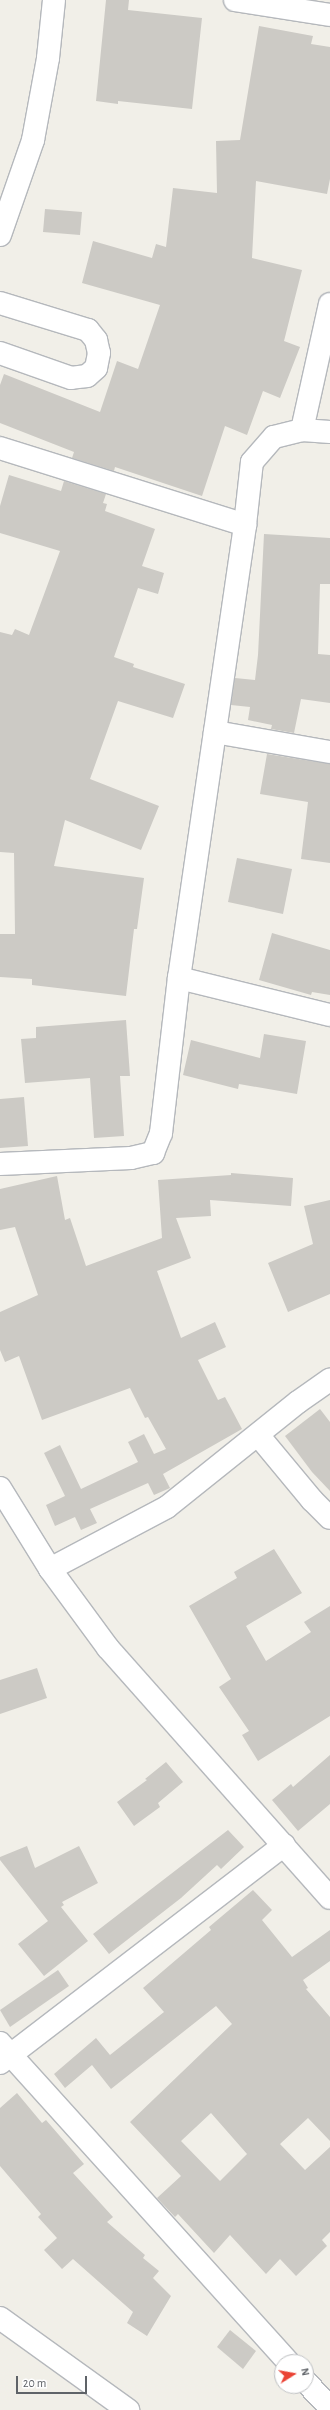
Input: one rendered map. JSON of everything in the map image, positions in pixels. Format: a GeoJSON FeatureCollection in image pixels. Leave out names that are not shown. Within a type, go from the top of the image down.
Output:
{"type":"FeatureCollection","features":[{"type":"Feature","properties":{"kind":"street"},"geometry":{"type":"LineString","coordinates":[[0,235],[33,140],[48,58],[54,0]]}},
{"type":"Feature","properties":{"kind":"street"},"geometry":{"type":"LineString","coordinates":[[235,0],[330,15]]}},
{"type":"Feature","properties":{"kind":"street"},"geometry":{"type":"LineString","coordinates":[[0,303],[88,330],[96,340],[99,353],[96,368],[87,376],[71,378],[0,353]]}},
{"type":"Feature","properties":{"kind":"street"},"geometry":{"type":"LineString","coordinates":[[302,430],[330,304]]}},
{"type":"Feature","properties":{"kind":"street"},"geometry":{"type":"LineString","coordinates":[[0,1164],[131,1158],[153,1153],[160,1132],[178,978],[246,525],[252,462],[274,437],[302,430],[330,432]]}},
{"type":"Feature","properties":{"kind":"street"},"geometry":{"type":"LineString","coordinates":[[0,448],[246,525]]}},
{"type":"Feature","properties":{"kind":"street"},"geometry":{"type":"LineString","coordinates":[[215,732],[330,752]]}},
{"type":"Feature","properties":{"kind":"street"},"geometry":{"type":"LineString","coordinates":[[178,978],[330,1015]]}},
{"type":"Feature","properties":{"kind":"street"},"geometry":{"type":"LineString","coordinates":[[50,1569],[167,1507],[330,1380]]}},
{"type":"Feature","properties":{"kind":"street"},"geometry":{"type":"LineString","coordinates":[[258,1435],[312,1500],[330,1518]]}},
{"type":"Feature","properties":{"kind":"street"},"geometry":{"type":"LineString","coordinates":[[0,1488],[50,1569],[108,1648],[330,1898]]}},
{"type":"Feature","properties":{"kind":"street"},"geometry":{"type":"LineString","coordinates":[[281,2354],[3,2054],[284,1846]]}},
{"type":"Feature","properties":{"kind":"street"},"geometry":{"type":"LineString","coordinates":[[0,2318],[128,2410]]}},
{"type":"Feature","properties":{"kind":"street"},"geometry":{"type":"LineString","coordinates":[[314,2391],[330,2408]]}},
{"type":"Feature","properties":{"kind":"building"},"geometry":{"type":"Polygon","coordinates":[[[106,0],[129,0],[128,10],[202,18],[192,109],[118,101],[118,104],[96,101],[106,0]]]}},
{"type":"Feature","properties":{"kind":"building"},"geometry":{"type":"Polygon","coordinates":[[[259,26],[313,36],[311,44],[330,47],[330,179],[327,194],[256,181],[252,258],[302,270],[284,341],[300,347],[280,398],[263,391],[247,435],[225,426],[202,496],[115,467],[114,471],[72,458],[74,452],[0,423],[0,385],[4,374],[100,412],[117,361],[138,369],[160,305],[82,283],[93,241],[152,258],[156,244],[166,247],[173,188],[217,193],[216,141],[240,140],[259,26]]]}},
{"type":"Feature","properties":{"kind":"building"},"geometry":{"type":"Polygon","coordinates":[[[45,209],[82,212],[80,235],[43,232],[45,209]]]}},
{"type":"Feature","properties":{"kind":"building"},"geometry":{"type":"Polygon","coordinates":[[[9,475],[61,491],[64,481],[106,494],[103,503],[107,504],[105,511],[155,529],[142,566],[164,573],[158,594],[138,588],[114,657],[134,664],[133,667],[185,684],[173,718],[118,701],[90,779],[159,806],[141,850],[65,820],[54,866],[144,878],[137,929],[134,929],[126,996],[32,985],[32,979],[0,977],[0,934],[15,934],[14,853],[0,852],[0,632],[12,635],[15,629],[29,635],[60,551],[0,533],[0,506],[9,475]]]}},
{"type":"Feature","properties":{"kind":"building"},"geometry":{"type":"Polygon","coordinates":[[[264,534],[330,538],[330,584],[320,584],[318,654],[330,655],[330,703],[301,699],[294,733],[271,729],[272,725],[248,720],[250,707],[231,705],[235,678],[255,680],[258,655],[264,534]]]}},
{"type":"Feature","properties":{"kind":"building"},"geometry":{"type":"Polygon","coordinates":[[[267,754],[330,764],[330,863],[301,859],[308,802],[260,794],[267,754]]]}},
{"type":"Feature","properties":{"kind":"building"},"geometry":{"type":"Polygon","coordinates":[[[237,858],[292,869],[283,914],[228,902],[237,858]]]}},
{"type":"Feature","properties":{"kind":"building"},"geometry":{"type":"Polygon","coordinates":[[[272,933],[330,950],[330,995],[312,992],[311,995],[259,980],[272,933]]]}},
{"type":"Feature","properties":{"kind":"building"},"geometry":{"type":"Polygon","coordinates":[[[126,1020],[130,1076],[120,1076],[124,1136],[94,1138],[90,1078],[25,1083],[21,1039],[36,1038],[36,1027],[126,1020]]]}},
{"type":"Feature","properties":{"kind":"building"},"geometry":{"type":"Polygon","coordinates":[[[264,1034],[306,1041],[297,1094],[239,1084],[238,1089],[183,1075],[191,1040],[260,1058],[264,1034]]]}},
{"type":"Feature","properties":{"kind":"building"},"geometry":{"type":"Polygon","coordinates":[[[24,1097],[28,1146],[0,1148],[0,1099],[24,1097]]]}},
{"type":"Feature","properties":{"kind":"building"},"geometry":{"type":"Polygon","coordinates":[[[231,1173],[293,1178],[291,1206],[210,1200],[211,1216],[176,1218],[191,1258],[157,1271],[181,1338],[215,1322],[226,1347],[198,1360],[218,1400],[225,1397],[242,1429],[163,1474],[170,1488],[154,1495],[148,1483],[90,1509],[97,1523],[81,1530],[75,1517],[55,1526],[46,1505],[65,1496],[44,1453],[60,1445],[81,1489],[138,1462],[128,1442],[144,1434],[154,1454],[166,1449],[148,1417],[145,1418],[130,1388],[42,1420],[19,1356],[5,1362],[0,1350],[0,1312],[38,1295],[15,1227],[0,1230],[0,1189],[57,1176],[65,1220],[70,1218],[86,1266],[162,1238],[158,1180],[231,1175],[231,1173]]]}},
{"type":"Feature","properties":{"kind":"building"},"geometry":{"type":"Polygon","coordinates":[[[330,1200],[330,1294],[288,1312],[268,1263],[313,1244],[304,1206],[330,1200]]]}},
{"type":"Feature","properties":{"kind":"building"},"geometry":{"type":"Polygon","coordinates":[[[320,1409],[330,1422],[330,1491],[312,1472],[285,1436],[320,1409]]]}},
{"type":"Feature","properties":{"kind":"building"},"geometry":{"type":"Polygon","coordinates":[[[274,1549],[302,1593],[246,1626],[266,1661],[311,1632],[304,1622],[330,1606],[330,1716],[258,1761],[242,1735],[249,1731],[219,1687],[231,1679],[189,1606],[237,1578],[234,1572],[274,1549]]]}},
{"type":"Feature","properties":{"kind":"building"},"geometry":{"type":"Polygon","coordinates":[[[37,1668],[47,1698],[0,1714],[0,1680],[37,1668]]]}},
{"type":"Feature","properties":{"kind":"building"},"geometry":{"type":"Polygon","coordinates":[[[330,1755],[330,1804],[298,1831],[272,1800],[291,1784],[293,1787],[330,1755]]]}},
{"type":"Feature","properties":{"kind":"building"},"geometry":{"type":"Polygon","coordinates":[[[166,1762],[183,1782],[158,1803],[160,1807],[134,1826],[117,1802],[147,1780],[145,1779],[166,1762]]]}},
{"type":"Feature","properties":{"kind":"building"},"geometry":{"type":"Polygon","coordinates":[[[228,1830],[244,1847],[221,1869],[217,1865],[181,1898],[109,1954],[93,1934],[228,1830]]]}},
{"type":"Feature","properties":{"kind":"building"},"geometry":{"type":"Polygon","coordinates":[[[27,1846],[35,1868],[79,1846],[98,1883],[62,1902],[64,1905],[61,1907],[88,1941],[44,1976],[18,1944],[48,1921],[0,1860],[0,1857],[27,1846]]]}},
{"type":"Feature","properties":{"kind":"building"},"geometry":{"type":"Polygon","coordinates":[[[253,1890],[272,1910],[262,1920],[292,1957],[330,1930],[330,1961],[303,1980],[308,1988],[306,1989],[330,2017],[330,2141],[308,2118],[280,2144],[305,2170],[330,2147],[330,2232],[322,2240],[327,2246],[296,2276],[280,2259],[266,2274],[230,2235],[214,2253],[178,2214],[175,2217],[157,2198],[181,2176],[130,2122],[232,2024],[216,2006],[111,2089],[92,2065],[65,2088],[54,2074],[96,2038],[110,2055],[164,2012],[143,1988],[211,1930],[209,1927],[253,1890]],[[211,2113],[181,2141],[220,2181],[247,2154],[211,2113]]]}},
{"type":"Feature","properties":{"kind":"building"},"geometry":{"type":"Polygon","coordinates":[[[58,1970],[69,1986],[10,2027],[0,2010],[58,1970]]]}},
{"type":"Feature","properties":{"kind":"building"},"geometry":{"type":"Polygon","coordinates":[[[17,2093],[42,2123],[46,2120],[84,2164],[73,2173],[113,2217],[107,2222],[145,2255],[143,2258],[159,2271],[153,2278],[171,2296],[147,2336],[127,2323],[133,2312],[73,2259],[62,2269],[44,2250],[57,2238],[38,2217],[41,2214],[0,2166],[0,2108],[17,2093]]]}},
{"type":"Feature","properties":{"kind":"building"},"geometry":{"type":"Polygon","coordinates":[[[230,2330],[256,2351],[243,2369],[217,2347],[230,2330]]]}}]}
